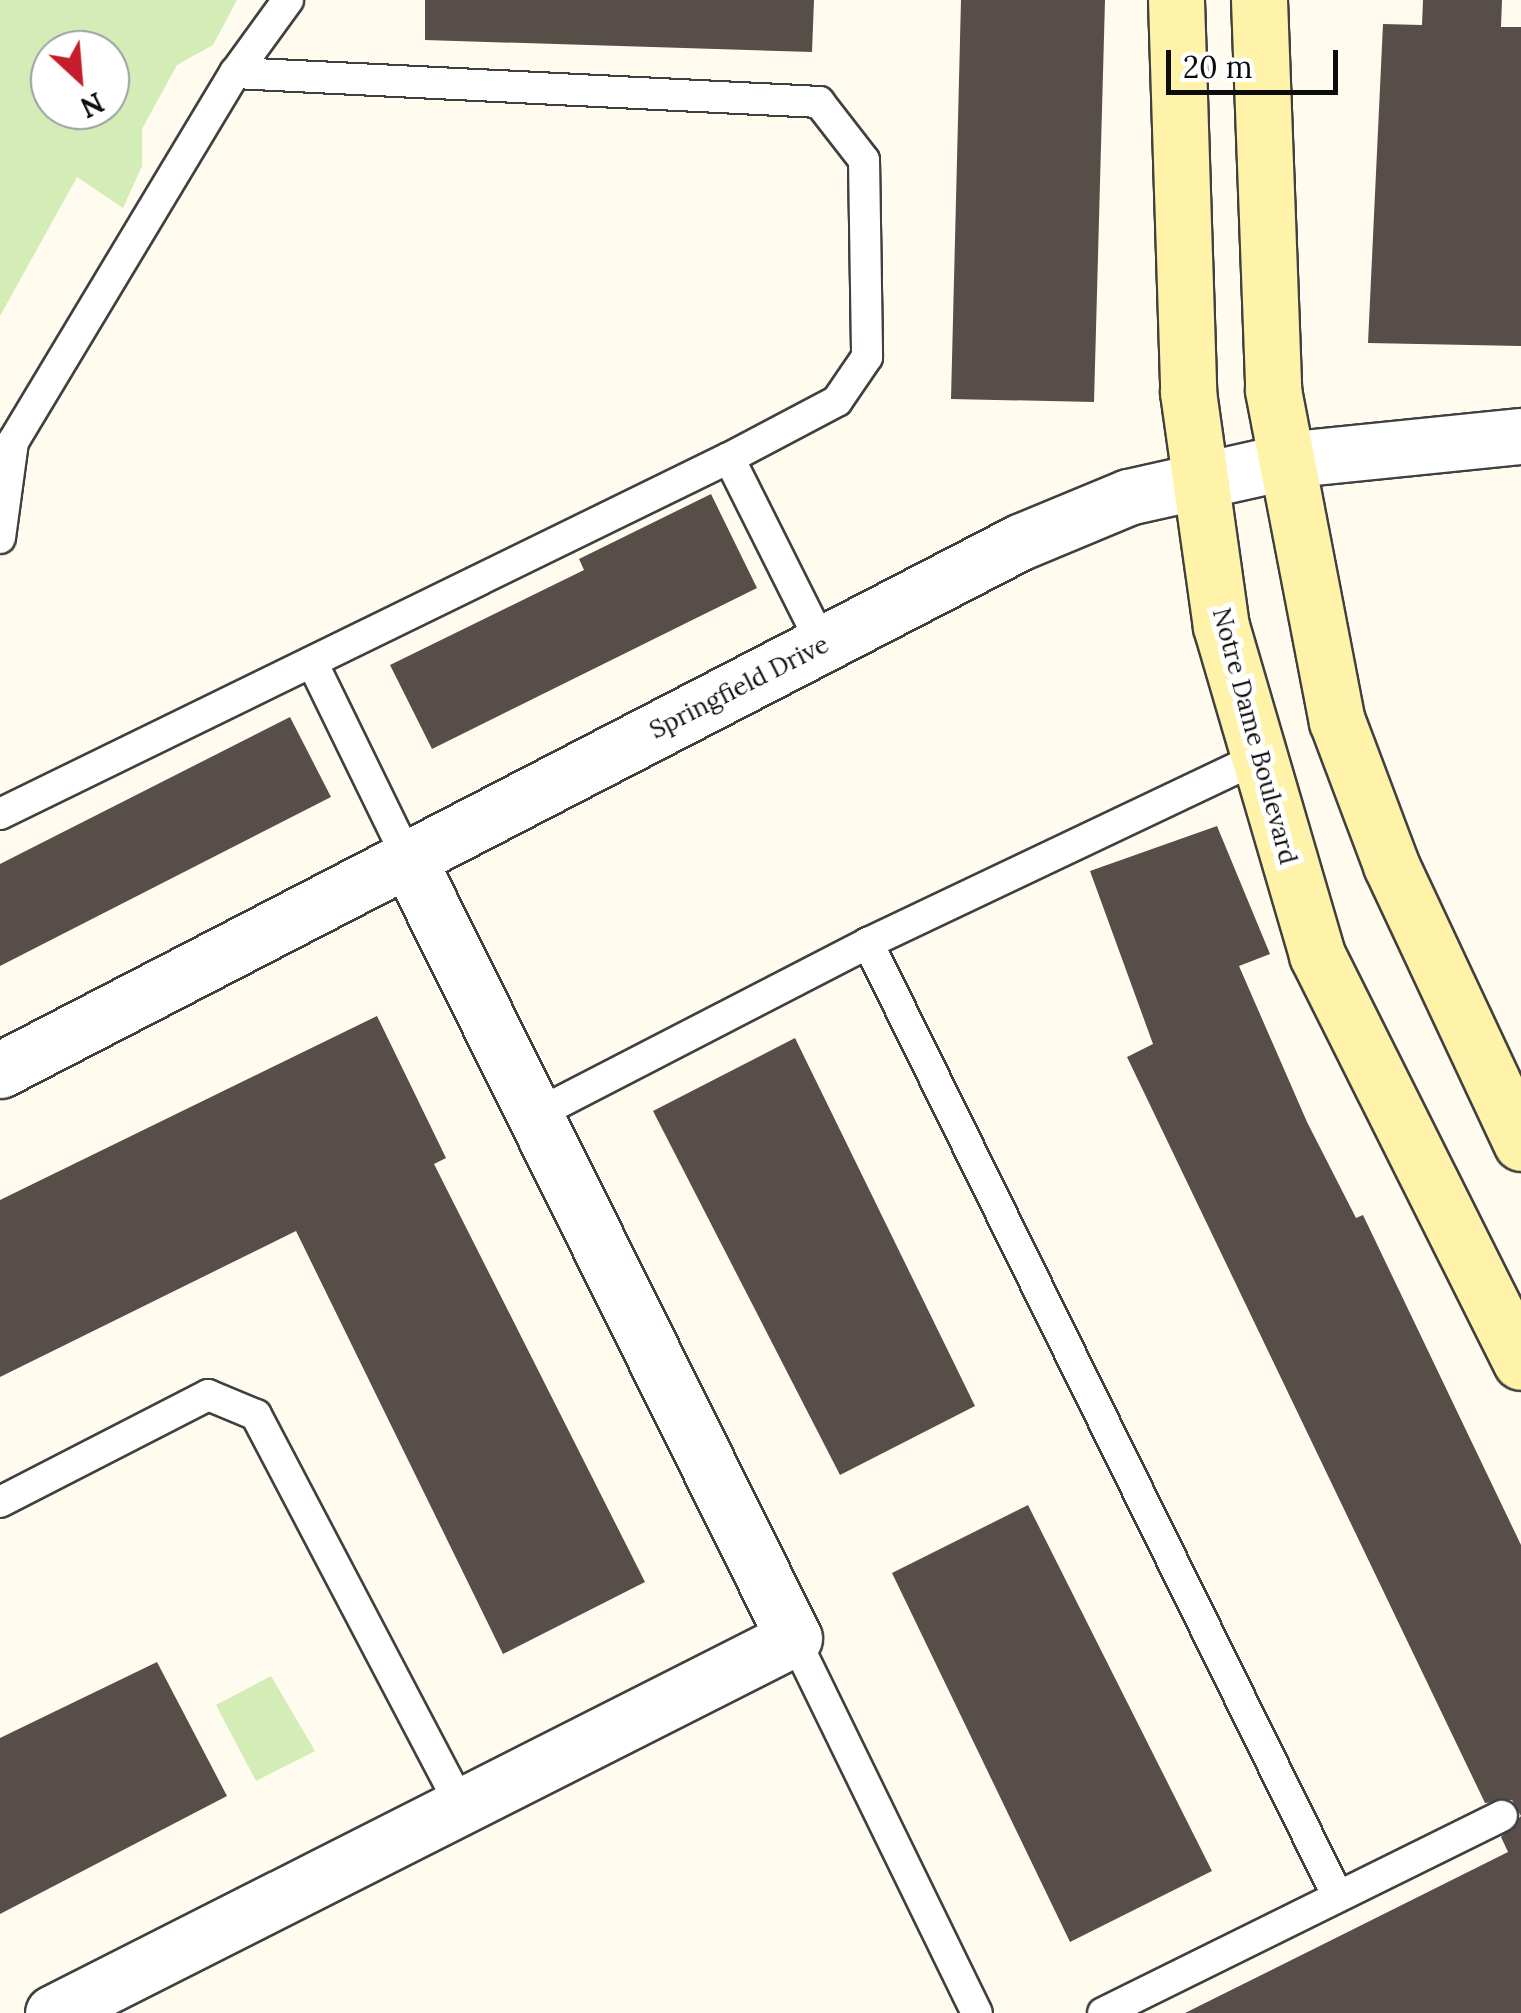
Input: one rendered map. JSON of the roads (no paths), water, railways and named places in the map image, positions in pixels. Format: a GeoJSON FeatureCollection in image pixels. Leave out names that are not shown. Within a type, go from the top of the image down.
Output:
{"type":"FeatureCollection","features":[{"type":"Feature","properties":{"kind":"street","name":"Notre Dame Boulevard"},"geometry":{"type":"LineString","coordinates":[[1176,0],[1188,392],[1221,626],[1317,955],[1521,1362]]}},
{"type":"Feature","properties":{"kind":"street"},"geometry":{"type":"LineString","coordinates":[[1258,0],[1261,216],[1283,461],[1336,720],[1391,865],[1521,1143]]}},
{"type":"Feature","properties":{"kind":"street","name":"Springfield Drive"},"geometry":{"type":"LineString","coordinates":[[0,1070],[1020,542],[1128,497],[1283,461],[1521,436]]}},
{"type":"Feature","properties":{"kind":"street"},"geometry":{"type":"LineString","coordinates":[[53,2013],[464,1810],[794,1638],[408,859]]}},
{"type":"Feature","properties":{"kind":"lane"},"geometry":{"type":"LineString","coordinates":[[0,538],[13,442],[235,73],[288,0]]}},
{"type":"Feature","properties":{"kind":"lane"},"geometry":{"type":"LineString","coordinates":[[0,814],[729,458],[837,401],[868,356],[864,160],[819,102],[235,73]]}},
{"type":"Feature","properties":{"kind":"lane"},"geometry":{"type":"LineString","coordinates":[[729,458],[822,644]]}},
{"type":"Feature","properties":{"kind":"lane"},"geometry":{"type":"LineString","coordinates":[[312,662],[408,859]]}},
{"type":"Feature","properties":{"kind":"lane"},"geometry":{"type":"LineString","coordinates":[[537,1114],[868,942],[1259,757]]}},
{"type":"Feature","properties":{"kind":"lane"},"geometry":{"type":"LineString","coordinates":[[868,942],[1338,1896]]}},
{"type":"Feature","properties":{"kind":"lane"},"geometry":{"type":"LineString","coordinates":[[0,1502],[208,1395],[256,1416],[464,1810]]}},
{"type":"Feature","properties":{"kind":"lane"},"geometry":{"type":"LineString","coordinates":[[794,1638],[977,2013]]}},
{"type":"Feature","properties":{"kind":"lane"},"geometry":{"type":"LineString","coordinates":[[1103,2013],[1502,1816]]}}]}
